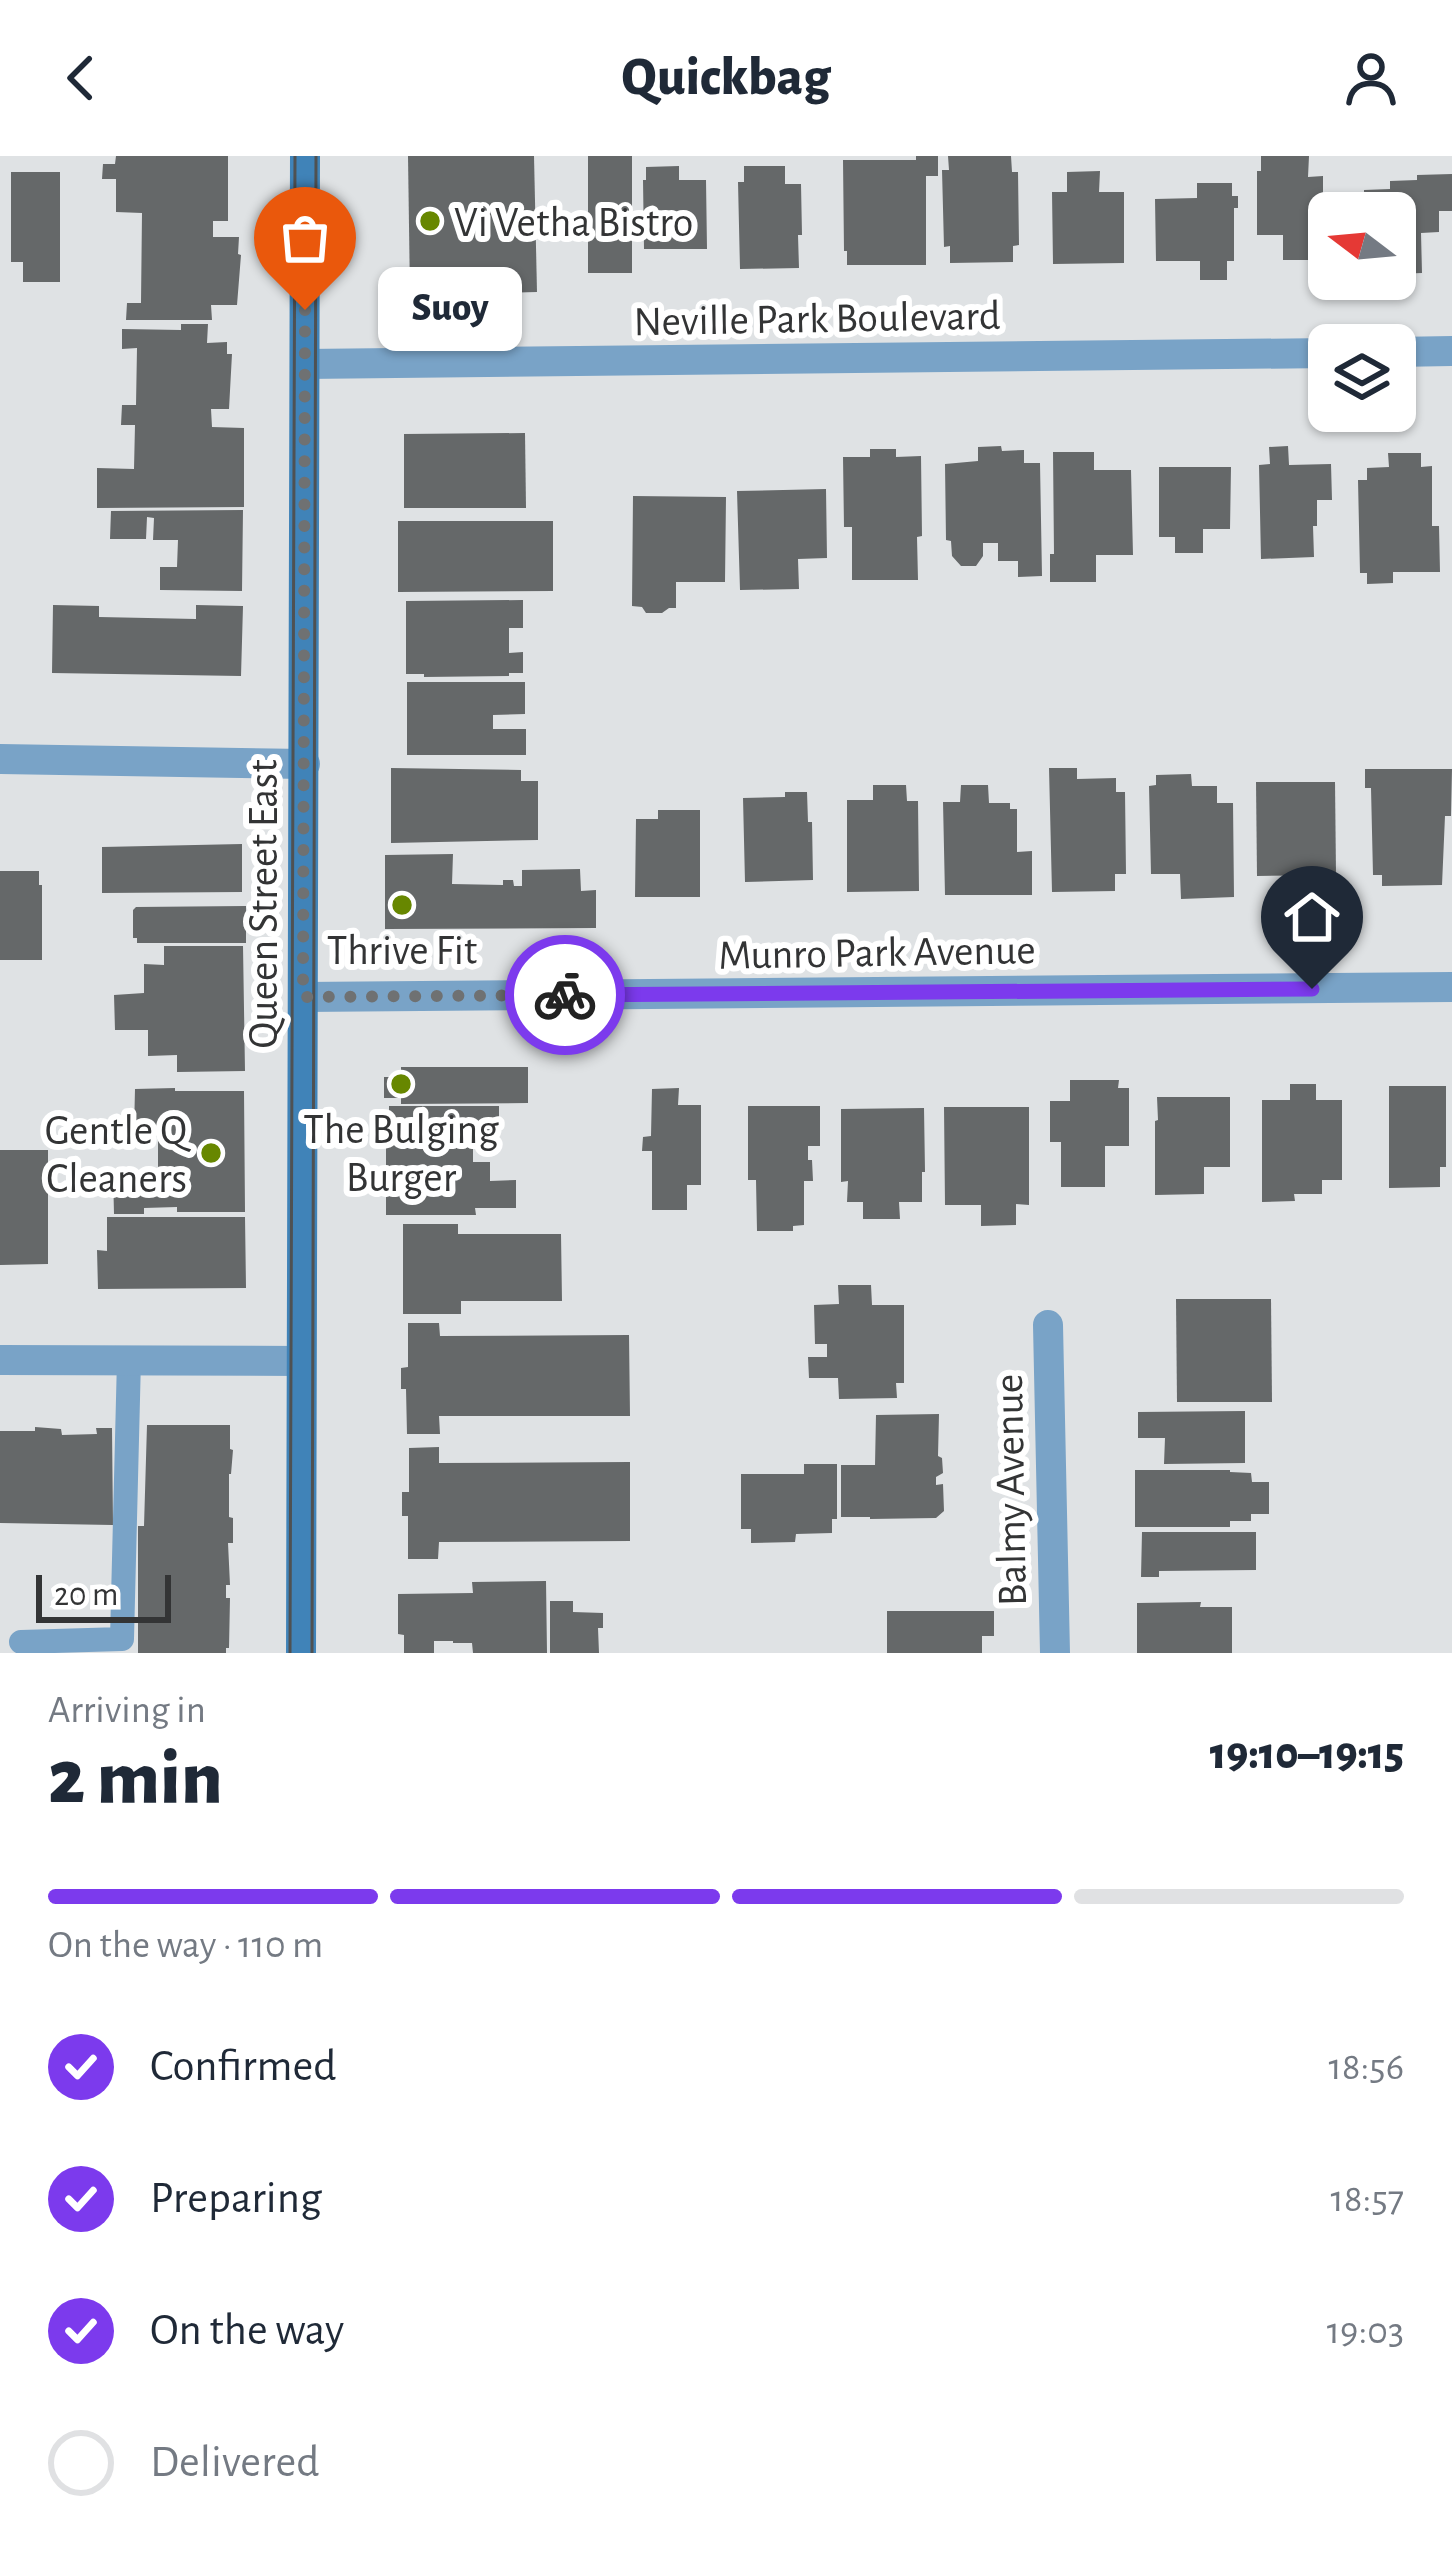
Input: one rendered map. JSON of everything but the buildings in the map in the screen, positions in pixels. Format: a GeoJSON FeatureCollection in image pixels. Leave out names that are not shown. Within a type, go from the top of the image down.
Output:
{"type":"FeatureCollection","features":[{"type":"Feature","properties":{"kind":"main road","name":"Queen Street East"},"geometry":{"type":"LineString","coordinates":[[301,1653],[305,156]]}},
{"type":"Feature","properties":{"kind":"street"},"geometry":{"type":"LineString","coordinates":[[1416,352],[1452,352]]}},
{"type":"Feature","properties":{"kind":"street","name":"Neville Park Boulevard"},"geometry":{"type":"LineString","coordinates":[[305,364],[1308,353]]}},
{"type":"Feature","properties":{"kind":"street"},"geometry":{"type":"LineString","coordinates":[[0,759],[305,764]]}},
{"type":"Feature","properties":{"kind":"street","name":"Munro Park Avenue"},"geometry":{"type":"LineString","coordinates":[[303,997],[1452,988]]}},
{"type":"Feature","properties":{"kind":"street","name":"Balmy Avenue"},"geometry":{"type":"LineString","coordinates":[[1048,1324],[1055,1653]]}},
{"type":"Feature","properties":{"kind":"street"},"geometry":{"type":"LineString","coordinates":[[0,1360],[302,1361]]}},
{"type":"Feature","properties":{"kind":"lane"},"geometry":{"type":"LineString","coordinates":[[21,1642],[122,1639],[129,1359]]}},
{"type":"Feature","properties":{"kind":"tram line"},"geometry":{"type":"LineString","coordinates":[[290,1653],[295,156]]}},
{"type":"Feature","properties":{"kind":"tram line"},"geometry":{"type":"LineString","coordinates":[[312,1653],[316,156]]}},
{"type":"Feature","properties":{"kind":"way so far"},"geometry":{"type":"LineString","coordinates":[[305,310],[303,997],[565,995]]}},
{"type":"Feature","properties":{"kind":"place","name":"Vi Vetha Bistro"},"geometry":{"type":"Point","coordinates":[430,221]}},
{"type":"Feature","properties":{"kind":"place","name":"Suoy"},"geometry":{"type":"Point","coordinates":[305,310]}},
{"type":"Feature","properties":{"kind":"place","name":"Thrive Fit"},"geometry":{"type":"Point","coordinates":[402,905]}},
{"type":"Feature","properties":{"kind":"place","name":"The Bulging Burger"},"geometry":{"type":"Point","coordinates":[401,1084]}},
{"type":"Feature","properties":{"kind":"place","name":"Gentle Q Cleaners"},"geometry":{"type":"Point","coordinates":[211,1153]}},
{"type":"Feature","properties":{"kind":"route"},"geometry":{"type":"LineString","coordinates":[[565,995],[1312,989]]}}]}
